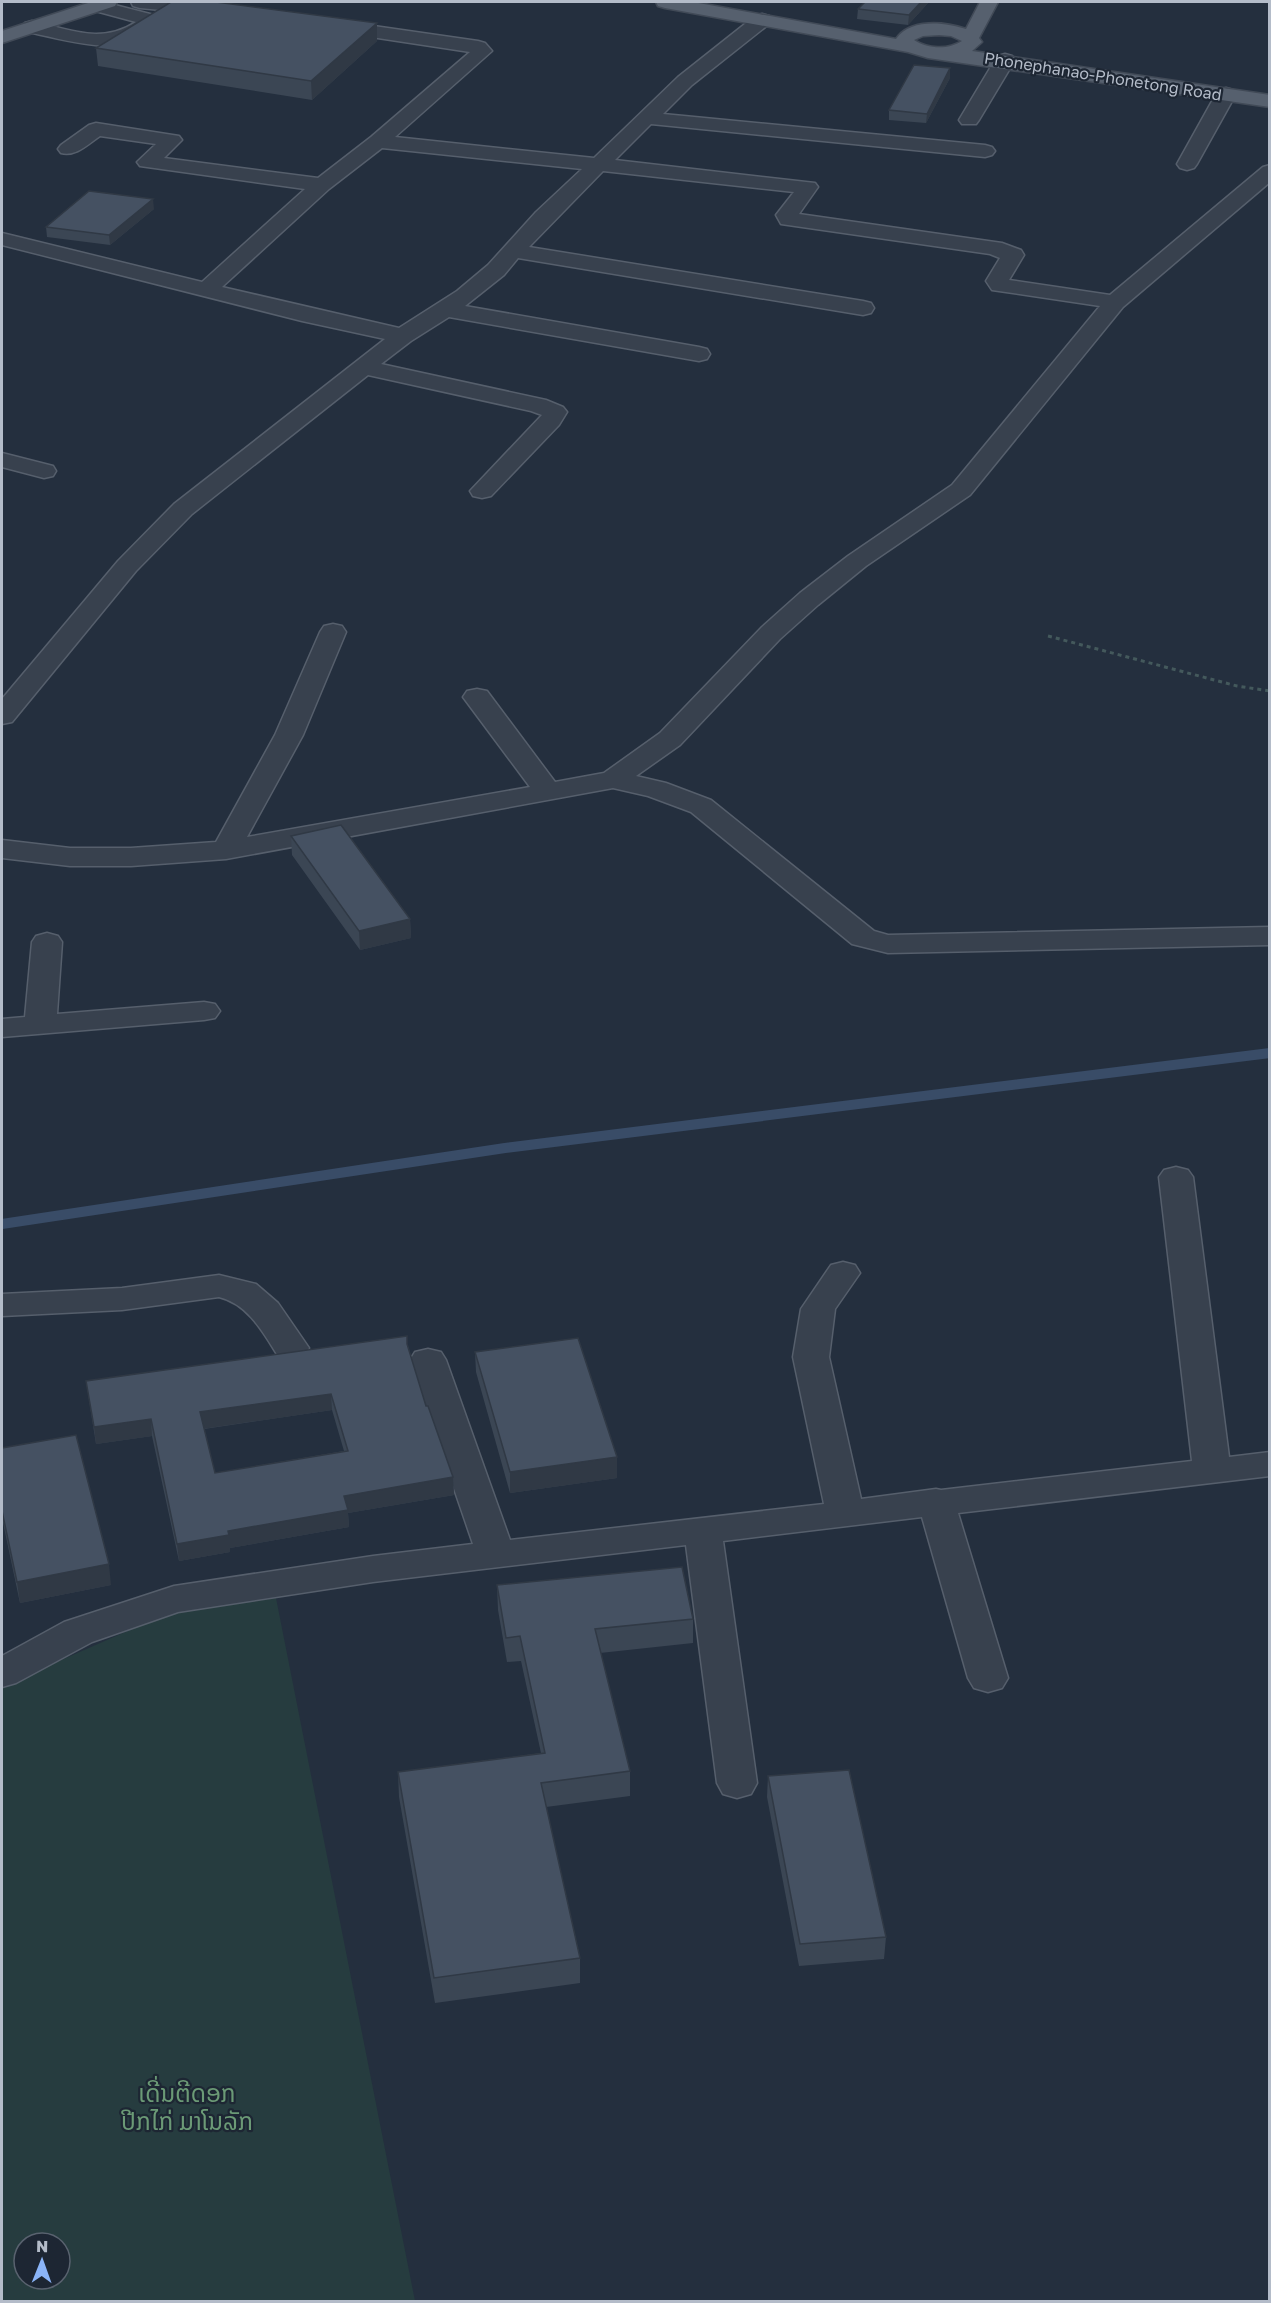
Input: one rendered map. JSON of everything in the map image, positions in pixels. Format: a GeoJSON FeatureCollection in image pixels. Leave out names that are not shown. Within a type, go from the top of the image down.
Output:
{"type":"FeatureCollection","features":[{"type":"Feature","properties":{"kind":"main road"},"geometry":{"type":"LineString","coordinates":[[2,26],[76,2]]}},
{"type":"Feature","properties":{"kind":"main road"},"geometry":{"type":"LineString","coordinates":[[665,2],[762,20],[918,36],[954,13]]}},
{"type":"Feature","properties":{"kind":"main road"},"geometry":{"type":"LineString","coordinates":[[712,2],[831,24],[918,36]]}},
{"type":"Feature","properties":{"kind":"main road"},"geometry":{"type":"LineString","coordinates":[[937,52],[961,50],[968,46],[989,2]]}},
{"type":"Feature","properties":{"kind":"main road"},"geometry":{"type":"LineString","coordinates":[[2,37],[108,6]]}},
{"type":"Feature","properties":{"kind":"main road","name":"Phonephanao-Phonetong Road"},"geometry":{"type":"LineString","coordinates":[[918,36],[954,31],[993,50],[1269,93]]}},
{"type":"Feature","properties":{"kind":"main road","name":"Phonephanao-Phonetong Road"},"geometry":{"type":"LineString","coordinates":[[918,36],[937,52],[1005,60],[1269,101]]}},
{"type":"Feature","properties":{"kind":"street"},"geometry":{"type":"LineString","coordinates":[[140,2],[236,11]]}},
{"type":"Feature","properties":{"kind":"street"},"geometry":{"type":"LineString","coordinates":[[32,27],[94,40],[111,42],[132,34],[147,23],[147,19],[108,6],[63,33]]}},
{"type":"Feature","properties":{"kind":"street"},"geometry":{"type":"LineString","coordinates":[[2,716],[127,566],[183,509],[403,336],[496,270],[544,217],[685,81],[762,20]]}},
{"type":"Feature","properties":{"kind":"street"},"geometry":{"type":"LineString","coordinates":[[206,290],[322,185],[378,141],[482,51],[481,49],[316,23]]}},
{"type":"Feature","properties":{"kind":"street"},"geometry":{"type":"LineString","coordinates":[[969,120],[1005,60]]}},
{"type":"Feature","properties":{"kind":"street"},"geometry":{"type":"LineString","coordinates":[[1186,164],[1226,94]]}},
{"type":"Feature","properties":{"kind":"street"},"geometry":{"type":"LineString","coordinates":[[647,118],[985,151]]}},
{"type":"Feature","properties":{"kind":"street"},"geometry":{"type":"LineString","coordinates":[[68,149],[96,129],[172,140],[147,162],[322,185]]}},
{"type":"Feature","properties":{"kind":"street"},"geometry":{"type":"LineString","coordinates":[[378,141],[808,187],[787,215],[789,219],[994,248],[1013,255],[998,281],[1000,285],[1114,302]]}},
{"type":"Feature","properties":{"kind":"street"},"geometry":{"type":"LineString","coordinates":[[613,780],[670,739],[771,633],[808,599],[857,561],[961,490],[1114,302],[1269,171]]}},
{"type":"Feature","properties":{"kind":"street"},"geometry":{"type":"LineString","coordinates":[[2,239],[403,336]]}},
{"type":"Feature","properties":{"kind":"street"},"geometry":{"type":"LineString","coordinates":[[513,251],[863,308]]}},
{"type":"Feature","properties":{"kind":"street"},"geometry":{"type":"LineString","coordinates":[[444,309],[699,354]]}},
{"type":"Feature","properties":{"kind":"street"},"geometry":{"type":"LineString","coordinates":[[363,367],[538,405],[555,412],[551,420],[482,491]]}},
{"type":"Feature","properties":{"kind":"street"},"geometry":{"type":"LineString","coordinates":[[2,460],[44,471]]}},
{"type":"Feature","properties":{"kind":"street"},"geometry":{"type":"LineString","coordinates":[[226,850],[289,735],[333,632]]}},
{"type":"Feature","properties":{"kind":"street"},"geometry":{"type":"LineString","coordinates":[[477,697],[549,793]]}},
{"type":"Feature","properties":{"kind":"street"},"geometry":{"type":"LineString","coordinates":[[2,849],[70,857],[131,857],[226,850],[613,780],[656,789],[701,806],[863,938],[888,944],[1269,936]]}},
{"type":"Feature","properties":{"kind":"street"},"geometry":{"type":"LineString","coordinates":[[40,1025],[47,942]]}},
{"type":"Feature","properties":{"kind":"street"},"geometry":{"type":"LineString","coordinates":[[2,1028],[204,1011]]}},
{"type":"Feature","properties":{"kind":"street"},"geometry":{"type":"LineString","coordinates":[[1176,1177],[1212,1470]]}},
{"type":"Feature","properties":{"kind":"street"},"geometry":{"type":"LineString","coordinates":[[843,1274],[818,1309],[811,1357],[845,1514]]}},
{"type":"Feature","properties":{"kind":"street"},"geometry":{"type":"LineString","coordinates":[[2,1305],[122,1299],[219,1286],[244,1292],[266,1311],[291,1348]]}},
{"type":"Feature","properties":{"kind":"street"},"geometry":{"type":"LineString","coordinates":[[428,1360],[496,1555]]}},
{"type":"Feature","properties":{"kind":"street"},"geometry":{"type":"LineString","coordinates":[[2,1673],[78,1632],[174,1599],[373,1569],[1269,1464]]}},
{"type":"Feature","properties":{"kind":"street"},"geometry":{"type":"LineString","coordinates":[[936,1502],[988,1678]]}},
{"type":"Feature","properties":{"kind":"street"},"geometry":{"type":"LineString","coordinates":[[703,1530],[736,1783]]}},
{"type":"Feature","properties":{"kind":"path"},"geometry":{"type":"LineString","coordinates":[[1048,636],[1237,686],[1269,692]]}},
{"type":"Feature","properties":{"kind":"green space","name":"ເດີ່ນຕີດອກ ປີກໄກ່ ມາໂນລັກ"},"geometry":{"type":"Polygon","coordinates":[[[276,1598],[415,2301],[2,2301],[2,1686],[171,1612],[276,1598]]]}},
{"type":"Feature","properties":{"kind":"building"},"geometry":{"type":"Polygon","coordinates":[[[171,2],[216,2],[377,23],[311,81],[96,48],[171,2]]]}},
{"type":"Feature","properties":{"kind":"building"},"geometry":{"type":"Polygon","coordinates":[[[865,2],[921,2],[909,15],[858,9],[865,2]]]}},
{"type":"Feature","properties":{"kind":"building"},"geometry":{"type":"Polygon","coordinates":[[[914,65],[950,68],[927,114],[889,110],[914,65]]]}},
{"type":"Feature","properties":{"kind":"building"},"geometry":{"type":"Polygon","coordinates":[[[89,191],[153,199],[109,235],[46,227],[89,191]]]}},
{"type":"Feature","properties":{"kind":"building"},"geometry":{"type":"Polygon","coordinates":[[[341,825],[410,919],[359,931],[291,836],[341,825]]]}},
{"type":"Feature","properties":{"kind":"building"},"geometry":{"type":"Polygon","coordinates":[[[407,1336],[407,1344],[426,1406],[428,1406],[453,1477],[344,1496],[348,1510],[228,1531],[229,1535],[177,1544],[151,1419],[94,1427],[86,1381],[407,1336]],[[331,1394],[200,1412],[215,1473],[348,1451],[331,1394]]]}},
{"type":"Feature","properties":{"kind":"building"},"geometry":{"type":"Polygon","coordinates":[[[578,1338],[617,1457],[510,1472],[475,1352],[578,1338]]]}},
{"type":"Feature","properties":{"kind":"building"},"geometry":{"type":"Polygon","coordinates":[[[76,1435],[109,1564],[17,1582],[2,1511],[2,1448],[76,1435]]]}},
{"type":"Feature","properties":{"kind":"building"},"geometry":{"type":"Polygon","coordinates":[[[682,1567],[693,1619],[595,1629],[630,1771],[541,1783],[580,1958],[434,1978],[398,1772],[545,1753],[520,1636],[506,1638],[497,1585],[682,1567]]]}},
{"type":"Feature","properties":{"kind":"building"},"geometry":{"type":"Polygon","coordinates":[[[849,1770],[886,1937],[800,1944],[768,1776],[849,1770]]]}},
{"type":"Feature","properties":{"kind":"waterway"},"geometry":{"type":"LineString","coordinates":[[2,1224],[505,1148],[1270,1053]]}}]}
